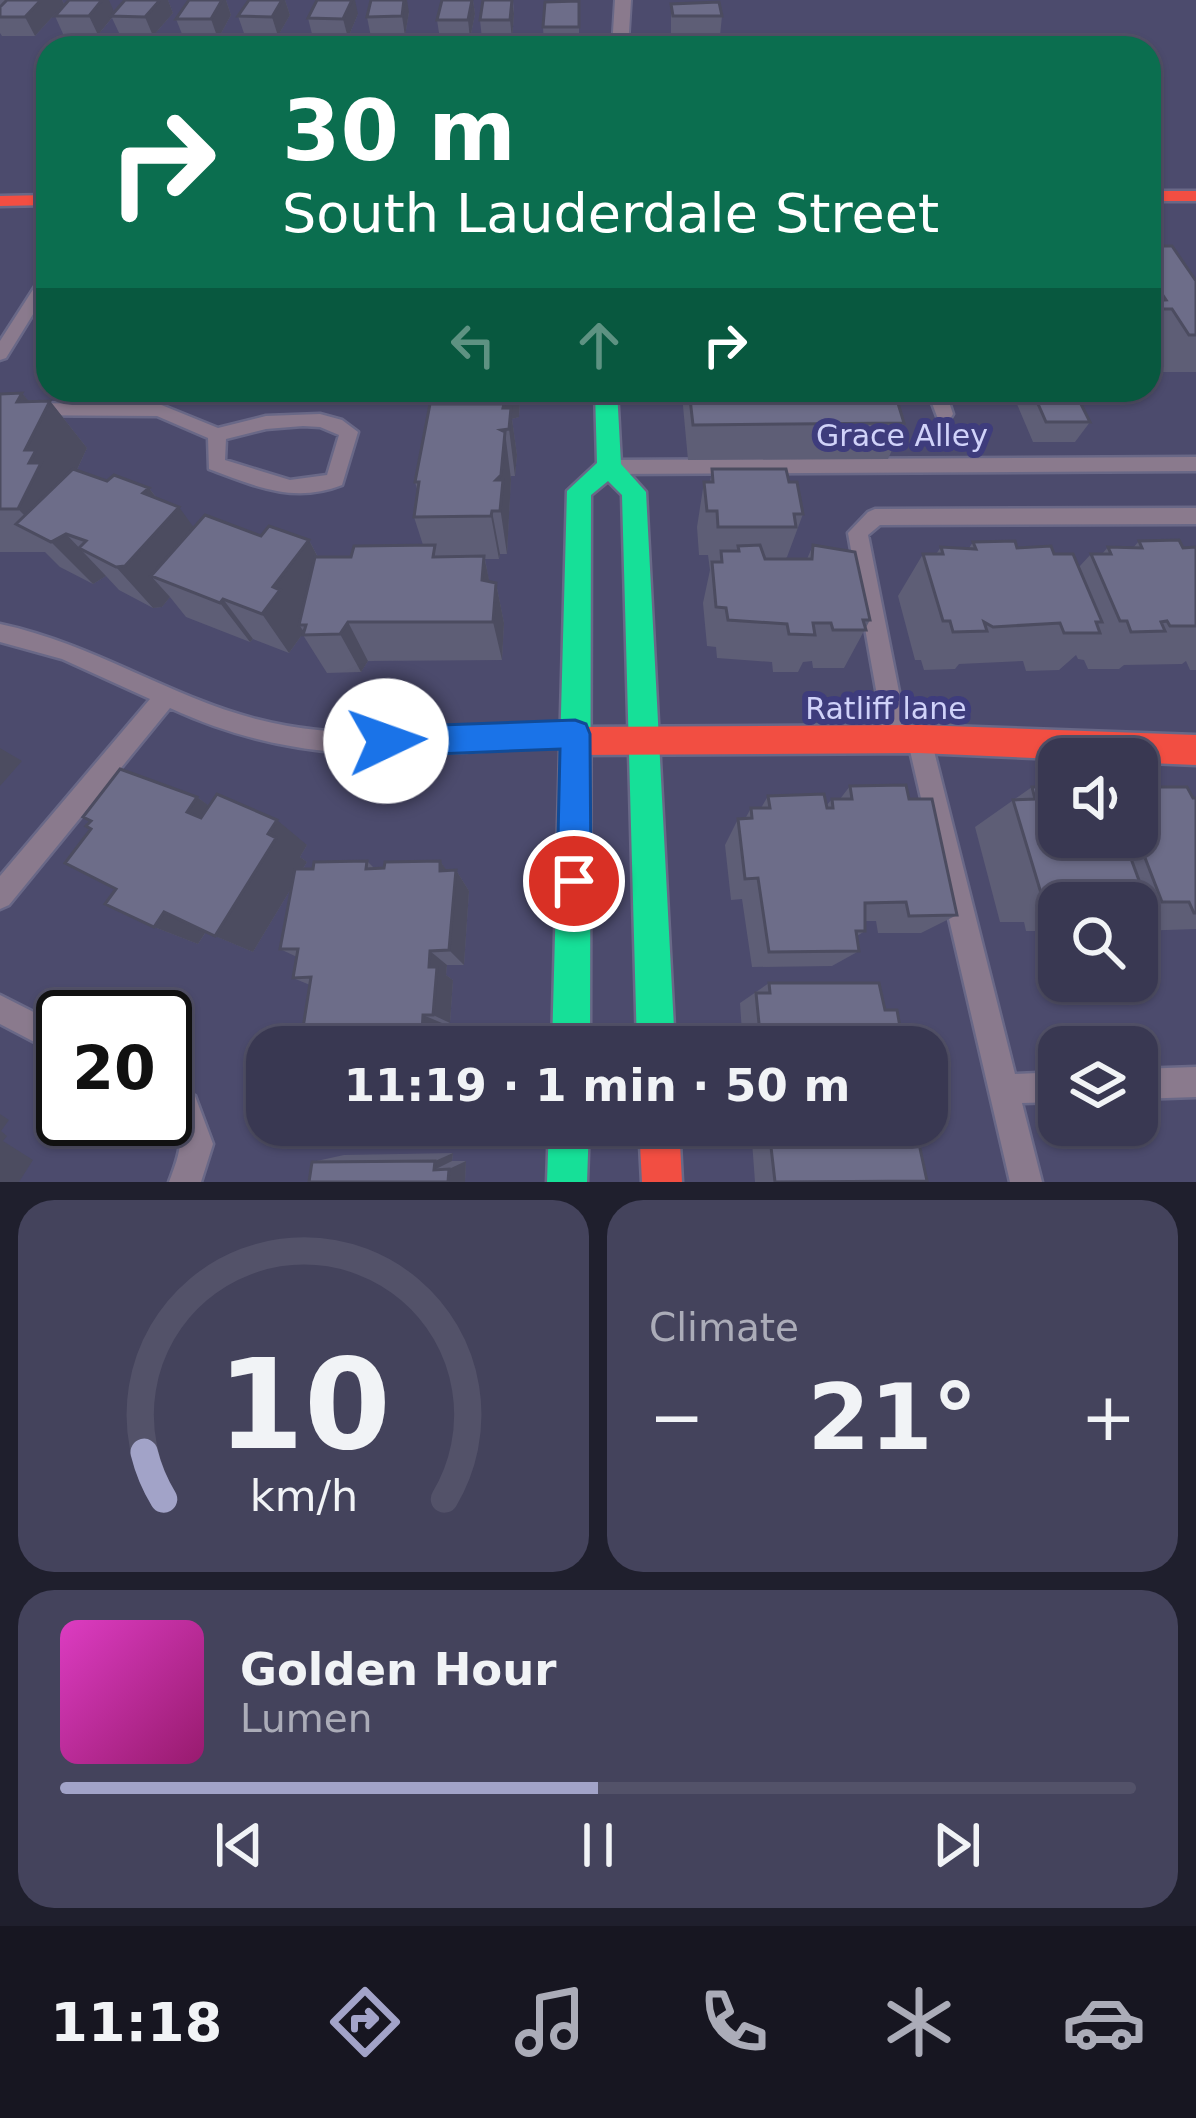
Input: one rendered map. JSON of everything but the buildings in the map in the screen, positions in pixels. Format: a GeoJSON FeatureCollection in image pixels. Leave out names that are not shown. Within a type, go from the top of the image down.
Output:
{"type":"FeatureCollection","features":[{"type":"Feature","properties":{"kind":"street"},"geometry":{"type":"LineString","coordinates":[[621,36],[623,0]]}},
{"type":"Feature","properties":{"kind":"street"},"geometry":{"type":"LineString","coordinates":[[1161,196],[1196,196]]}},
{"type":"Feature","properties":{"kind":"street"},"geometry":{"type":"LineString","coordinates":[[0,200],[36,200]]}},
{"type":"Feature","properties":{"kind":"street"},"geometry":{"type":"LineString","coordinates":[[606,402],[609,467],[634,492],[655,1026]]}},
{"type":"Feature","properties":{"kind":"street"},"geometry":{"type":"LineString","coordinates":[[571,1026],[579,491],[609,467]]}},
{"type":"Feature","properties":{"kind":"street","name":"Ratliff lane"},"geometry":{"type":"LineString","coordinates":[[575,738],[908,740],[1196,750]]}},
{"type":"Feature","properties":{"kind":"street"},"geometry":{"type":"LineString","coordinates":[[567,1182],[568,1146]]}},
{"type":"Feature","properties":{"kind":"street"},"geometry":{"type":"LineString","coordinates":[[660,1146],[662,1182]]}},
{"type":"Feature","properties":{"kind":"lane"},"geometry":{"type":"LineString","coordinates":[[0,354],[36,296]]}},
{"type":"Feature","properties":{"kind":"lane"},"geometry":{"type":"LineString","coordinates":[[940,402],[944,414]]}},
{"type":"Feature","properties":{"kind":"lane"},"geometry":{"type":"LineString","coordinates":[[0,410],[159,410],[217,435],[253,423],[336,422],[349,432],[335,480],[321,488],[292,490],[216,464],[217,435]]}},
{"type":"Feature","properties":{"kind":"lane","name":"Grace Alley"},"geometry":{"type":"LineString","coordinates":[[609,467],[1196,464]]}},
{"type":"Feature","properties":{"kind":"lane"},"geometry":{"type":"LineString","coordinates":[[1027,1182],[908,740],[858,533],[875,518],[1196,516]]}},
{"type":"Feature","properties":{"kind":"lane"},"geometry":{"type":"LineString","coordinates":[[0,633],[57,647],[225,721],[314,741],[575,738]]}},
{"type":"Feature","properties":{"kind":"lane"},"geometry":{"type":"LineString","coordinates":[[0,896],[166,695]]}},
{"type":"Feature","properties":{"kind":"lane"},"geometry":{"type":"LineString","coordinates":[[0,1009],[36,1028]]}},
{"type":"Feature","properties":{"kind":"lane"},"geometry":{"type":"LineString","coordinates":[[1158,1083],[1196,1082]]}},
{"type":"Feature","properties":{"kind":"lane"},"geometry":{"type":"LineString","coordinates":[[1004,1089],[1038,1088]]}},
{"type":"Feature","properties":{"kind":"lane"},"geometry":{"type":"LineString","coordinates":[[185,1182],[197,1144],[192,1129]]}},
{"type":"Feature","properties":{"kind":"traffic: fast"},"geometry":{"type":"LineString","coordinates":[[606,402],[609,467],[634,492],[655,1026]]}},
{"type":"Feature","properties":{"kind":"traffic: fast"},"geometry":{"type":"LineString","coordinates":[[571,1026],[579,491],[609,467]]}},
{"type":"Feature","properties":{"kind":"traffic: fast"},"geometry":{"type":"LineString","coordinates":[[567,1182],[568,1146]]}},
{"type":"Feature","properties":{"kind":"traffic: jam"},"geometry":{"type":"LineString","coordinates":[[1161,196],[1196,196]]}},
{"type":"Feature","properties":{"kind":"traffic: jam"},"geometry":{"type":"LineString","coordinates":[[0,201],[36,200]]}},
{"type":"Feature","properties":{"kind":"traffic: jam"},"geometry":{"type":"LineString","coordinates":[[575,741],[919,739],[1196,750]]}},
{"type":"Feature","properties":{"kind":"traffic: jam"},"geometry":{"type":"LineString","coordinates":[[660,1146],[662,1182]]}},
{"type":"Feature","properties":{"kind":"route"},"geometry":{"type":"LineString","coordinates":[[386,741],[575,734],[574,881]]}}]}
